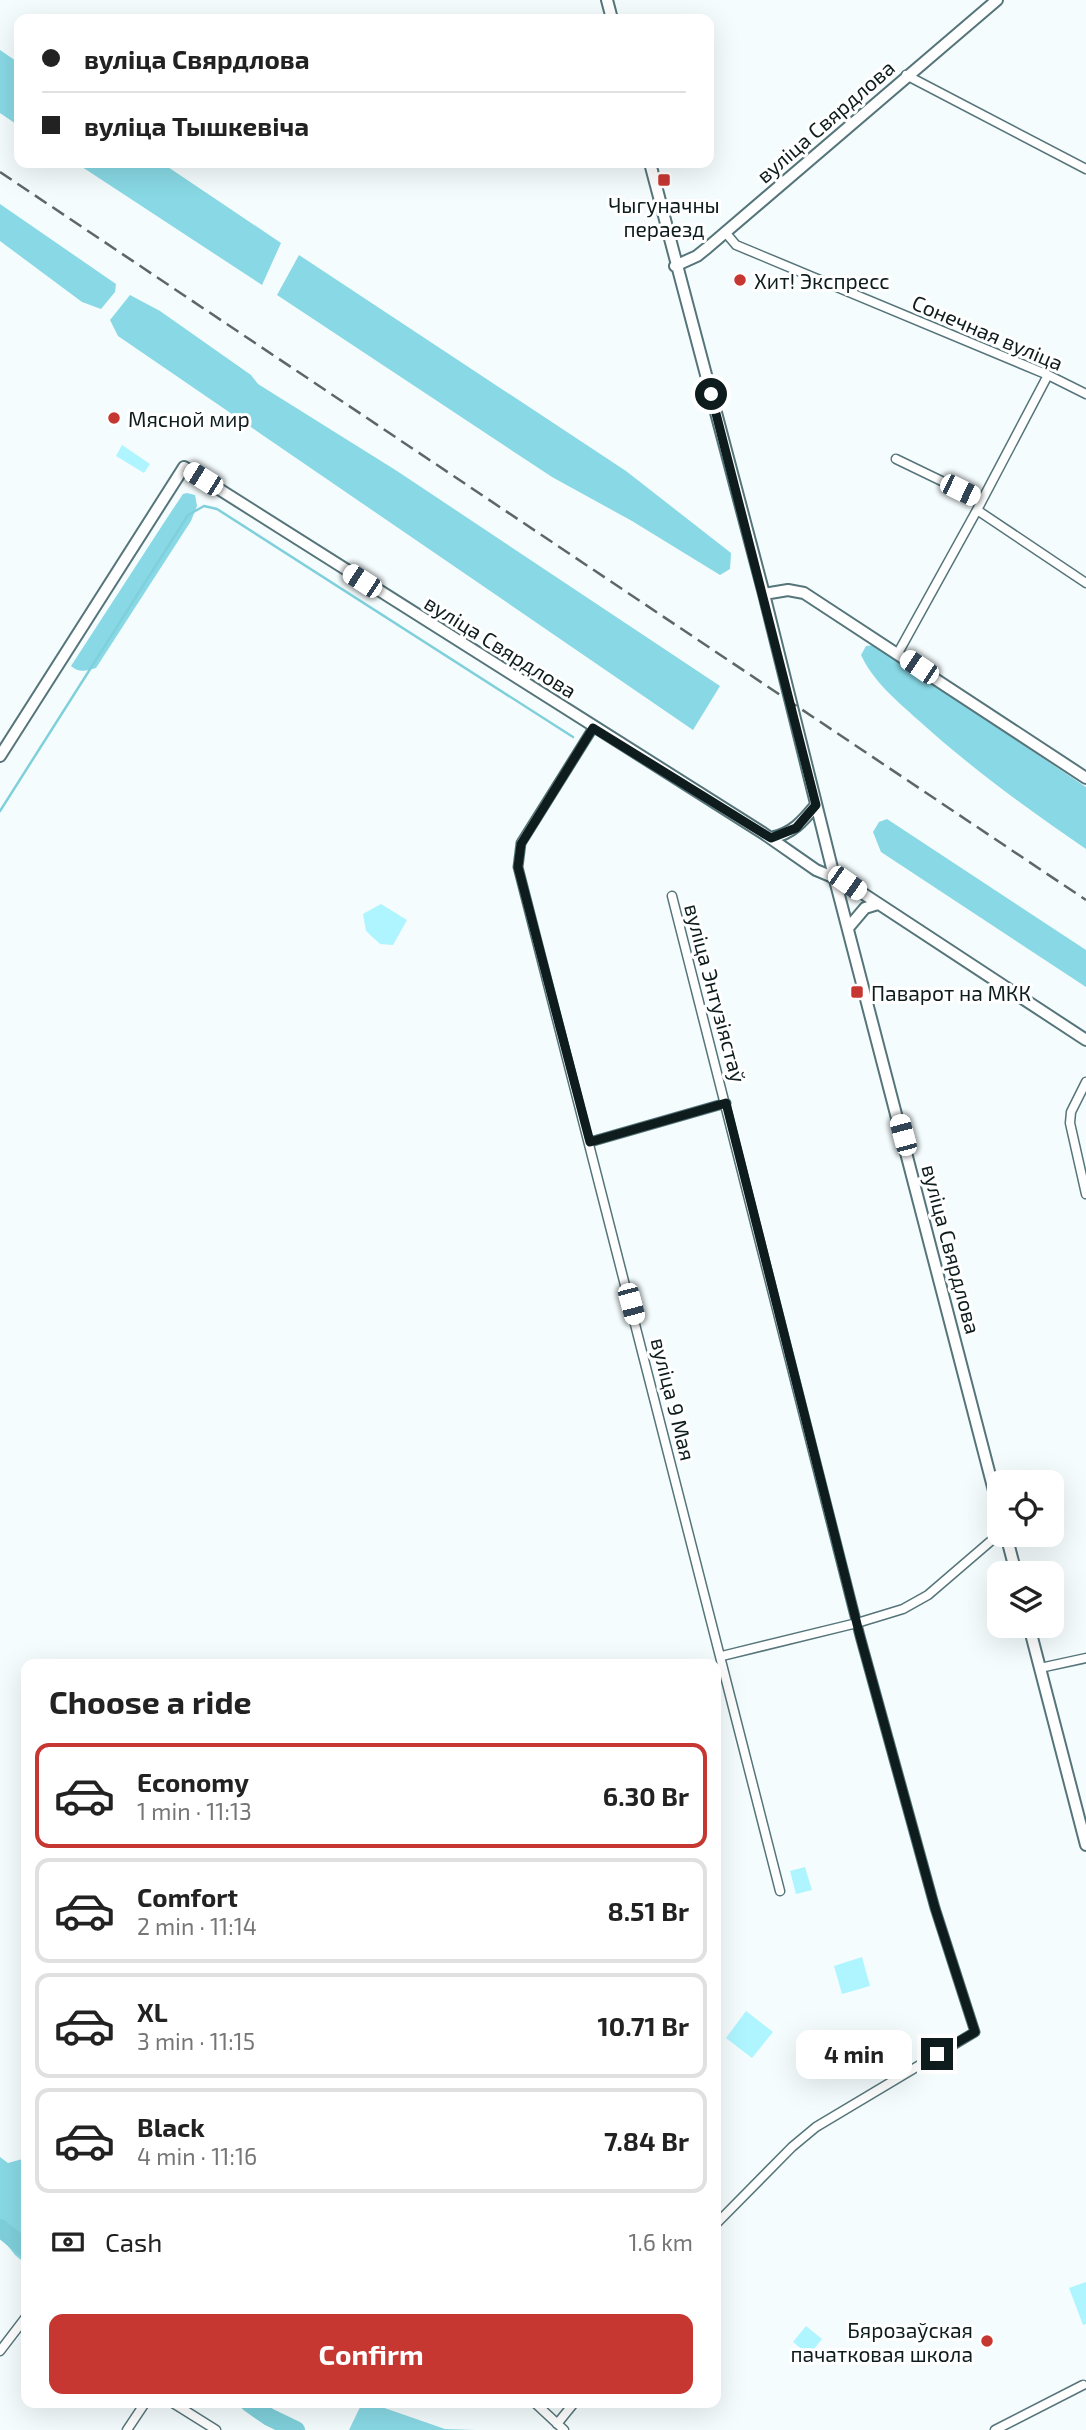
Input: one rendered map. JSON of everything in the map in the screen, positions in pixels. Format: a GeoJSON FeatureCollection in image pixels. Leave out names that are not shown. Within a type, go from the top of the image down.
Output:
{"type":"FeatureCollection","features":[{"type":"Feature","properties":{"kind":"street","name":"вуліца Свярдлова"},"geometry":{"type":"LineString","coordinates":[[675,266],[697,256],[997,0]]}},
{"type":"Feature","properties":{"kind":"street"},"geometry":{"type":"LineString","coordinates":[[906,75],[1086,169]]}},
{"type":"Feature","properties":{"kind":"street","name":"вуліца Свярдлова"},"geometry":{"type":"LineString","coordinates":[[651,168],[764,594],[834,876],[989,1470]]}},
{"type":"Feature","properties":{"kind":"street","name":"Сонечная вуліца"},"geometry":{"type":"LineString","coordinates":[[725,232],[736,245],[1048,375],[1086,394]]}},
{"type":"Feature","properties":{"kind":"street"},"geometry":{"type":"LineString","coordinates":[[898,653],[1048,375]]}},
{"type":"Feature","properties":{"kind":"street"},"geometry":{"type":"LineString","coordinates":[[895,459],[981,500]]}},
{"type":"Feature","properties":{"kind":"street","name":"вуліца Свярдлова"},"geometry":{"type":"LineString","coordinates":[[0,756],[184,467],[593,728],[771,838],[816,870],[834,876]]}},
{"type":"Feature","properties":{"kind":"street"},"geometry":{"type":"LineString","coordinates":[[977,510],[1086,583]]}},
{"type":"Feature","properties":{"kind":"street"},"geometry":{"type":"LineString","coordinates":[[764,594],[788,590],[804,593],[1086,778]]}},
{"type":"Feature","properties":{"kind":"street","name":"вуліца 9 Мая"},"geometry":{"type":"LineString","coordinates":[[593,728],[521,844],[518,867],[780,1891]]}},
{"type":"Feature","properties":{"kind":"street"},"geometry":{"type":"LineString","coordinates":[[771,838],[796,828],[816,805]]}},
{"type":"Feature","properties":{"kind":"street"},"geometry":{"type":"LineString","coordinates":[[834,876],[1086,1040]]}},
{"type":"Feature","properties":{"kind":"street","name":"вуліца Энтузіястаў"},"geometry":{"type":"LineString","coordinates":[[672,896],[857,1623],[935,1908],[975,2032],[816,2127],[783,2155],[721,2219]]}},
{"type":"Feature","properties":{"kind":"street"},"geometry":{"type":"LineString","coordinates":[[848,928],[865,908],[877,904]]}},
{"type":"Feature","properties":{"kind":"street"},"geometry":{"type":"LineString","coordinates":[[1086,1082],[1070,1112],[1070,1123],[1086,1194]]}},
{"type":"Feature","properties":{"kind":"street"},"geometry":{"type":"LineString","coordinates":[[590,1142],[726,1103]]}},
{"type":"Feature","properties":{"kind":"street"},"geometry":{"type":"LineString","coordinates":[[722,1656],[904,1609],[928,1595],[987,1544]]}},
{"type":"Feature","properties":{"kind":"street"},"geometry":{"type":"LineString","coordinates":[[1032,1638],[1086,1845]]}},
{"type":"Feature","properties":{"kind":"street"},"geometry":{"type":"LineString","coordinates":[[1040,1668],[1086,1658]]}},
{"type":"Feature","properties":{"kind":"street"},"geometry":{"type":"LineString","coordinates":[[0,2351],[21,2324]]}},
{"type":"Feature","properties":{"kind":"street"},"geometry":{"type":"LineString","coordinates":[[995,2430],[1083,2385]]}},
{"type":"Feature","properties":{"kind":"street"},"geometry":{"type":"LineString","coordinates":[[127,2430],[142,2408]]}},
{"type":"Feature","properties":{"kind":"street"},"geometry":{"type":"LineString","coordinates":[[181,2408],[216,2430]]}},
{"type":"Feature","properties":{"kind":"street"},"geometry":{"type":"LineString","coordinates":[[540,2408],[560,2427],[571,2408]]}},
{"type":"Feature","properties":{"kind":"shaded area"},"geometry":{"type":"Polygon","coordinates":[[[0,50],[14,60],[14,123],[0,113],[0,50]]]}},
{"type":"Feature","properties":{"kind":"shaded area"},"geometry":{"type":"Polygon","coordinates":[[[84,168],[169,168],[281,243],[262,285],[84,168]]]}},
{"type":"Feature","properties":{"kind":"shaded area"},"geometry":{"type":"Polygon","coordinates":[[[0,204],[116,284],[115,292],[101,309],[82,302],[0,241],[0,204]]]}},
{"type":"Feature","properties":{"kind":"shaded area"},"geometry":{"type":"Polygon","coordinates":[[[299,255],[626,471],[731,553],[730,569],[720,575],[632,521],[552,477],[277,295],[299,255]]]}},
{"type":"Feature","properties":{"kind":"shaded area"},"geometry":{"type":"Polygon","coordinates":[[[130,295],[160,311],[251,375],[258,384],[397,471],[720,686],[693,730],[118,336],[110,320],[130,295]]]}},
{"type":"Feature","properties":{"kind":"shaded area"},"geometry":{"type":"Polygon","coordinates":[[[122,445],[150,464],[144,473],[116,456],[122,445]]]}},
{"type":"Feature","properties":{"kind":"shaded area"},"geometry":{"type":"Polygon","coordinates":[[[183,494],[195,495],[197,506],[191,521],[96,668],[77,670],[71,666],[183,494]]]}},
{"type":"Feature","properties":{"kind":"shaded area"},"geometry":{"type":"Polygon","coordinates":[[[875,645],[1086,787],[1086,849],[978,771],[893,697],[878,682],[861,655],[866,646],[875,645]]]}},
{"type":"Feature","properties":{"kind":"shaded area"},"geometry":{"type":"Polygon","coordinates":[[[887,819],[1086,950],[1086,987],[881,852],[873,832],[879,822],[887,819]]]}},
{"type":"Feature","properties":{"kind":"shaded area"},"geometry":{"type":"Polygon","coordinates":[[[381,904],[407,920],[393,945],[380,944],[366,931],[363,914],[381,904]]]}},
{"type":"Feature","properties":{"kind":"shaded area"},"geometry":{"type":"Polygon","coordinates":[[[805,1867],[812,1890],[796,1894],[790,1871],[805,1867]]]}},
{"type":"Feature","properties":{"kind":"shaded area"},"geometry":{"type":"Polygon","coordinates":[[[862,1957],[870,1986],[842,1994],[834,1966],[862,1957]]]}},
{"type":"Feature","properties":{"kind":"shaded area"},"geometry":{"type":"Polygon","coordinates":[[[746,2011],[773,2032],[752,2058],[726,2038],[746,2011]]]}},
{"type":"Feature","properties":{"kind":"shaded area"},"geometry":{"type":"Polygon","coordinates":[[[0,2157],[8,2163],[21,2159],[21,2260],[0,2236],[0,2157]]]}},
{"type":"Feature","properties":{"kind":"shaded area"},"geometry":{"type":"Polygon","coordinates":[[[1086,2282],[1086,2324],[1083,2325],[1069,2288],[1086,2282]]]}},
{"type":"Feature","properties":{"kind":"shaded area"},"geometry":{"type":"Polygon","coordinates":[[[806,2326],[822,2339],[809,2355],[793,2342],[806,2326]]]}},
{"type":"Feature","properties":{"kind":"shaded area"},"geometry":{"type":"Polygon","coordinates":[[[360,2408],[384,2408],[445,2429],[476,2430],[349,2430],[360,2408]]]}},
{"type":"Feature","properties":{"kind":"waterway"},"geometry":{"type":"LineString","coordinates":[[0,811],[188,515],[204,506],[217,509],[573,737]]}},
{"type":"Feature","properties":{"kind":"waterway"},"geometry":{"type":"LineString","coordinates":[[0,2228],[21,2245]]}},
{"type":"Feature","properties":{"kind":"waterway"},"geometry":{"type":"LineString","coordinates":[[256,2408],[296,2430]]}},
{"type":"Feature","properties":{"kind":"railway"},"geometry":{"type":"LineString","coordinates":[[0,172],[1086,900]]}},
{"type":"Feature","properties":{"kind":"place","name":"Чыгуначны пераезд"},"geometry":{"type":"Point","coordinates":[664,180]}},
{"type":"Feature","properties":{"kind":"place","name":"Хит! Экспресс"},"geometry":{"type":"Point","coordinates":[740,280]}},
{"type":"Feature","properties":{"kind":"place","name":"Мясной мир"},"geometry":{"type":"Point","coordinates":[114,418]}},
{"type":"Feature","properties":{"kind":"place","name":"Паварот на МКК"},"geometry":{"type":"Point","coordinates":[857,992]}},
{"type":"Feature","properties":{"kind":"place","name":"Бярозаўская пачатковая школа"},"geometry":{"type":"Point","coordinates":[987,2341]}},
{"type":"Feature","properties":{"kind":"route"},"geometry":{"type":"LineString","coordinates":[[711,394],[816,805],[796,828],[771,838],[593,728],[521,844],[518,867],[590,1142],[726,1103],[860,1636],[935,1908],[975,2032],[937,2054]]}}]}
